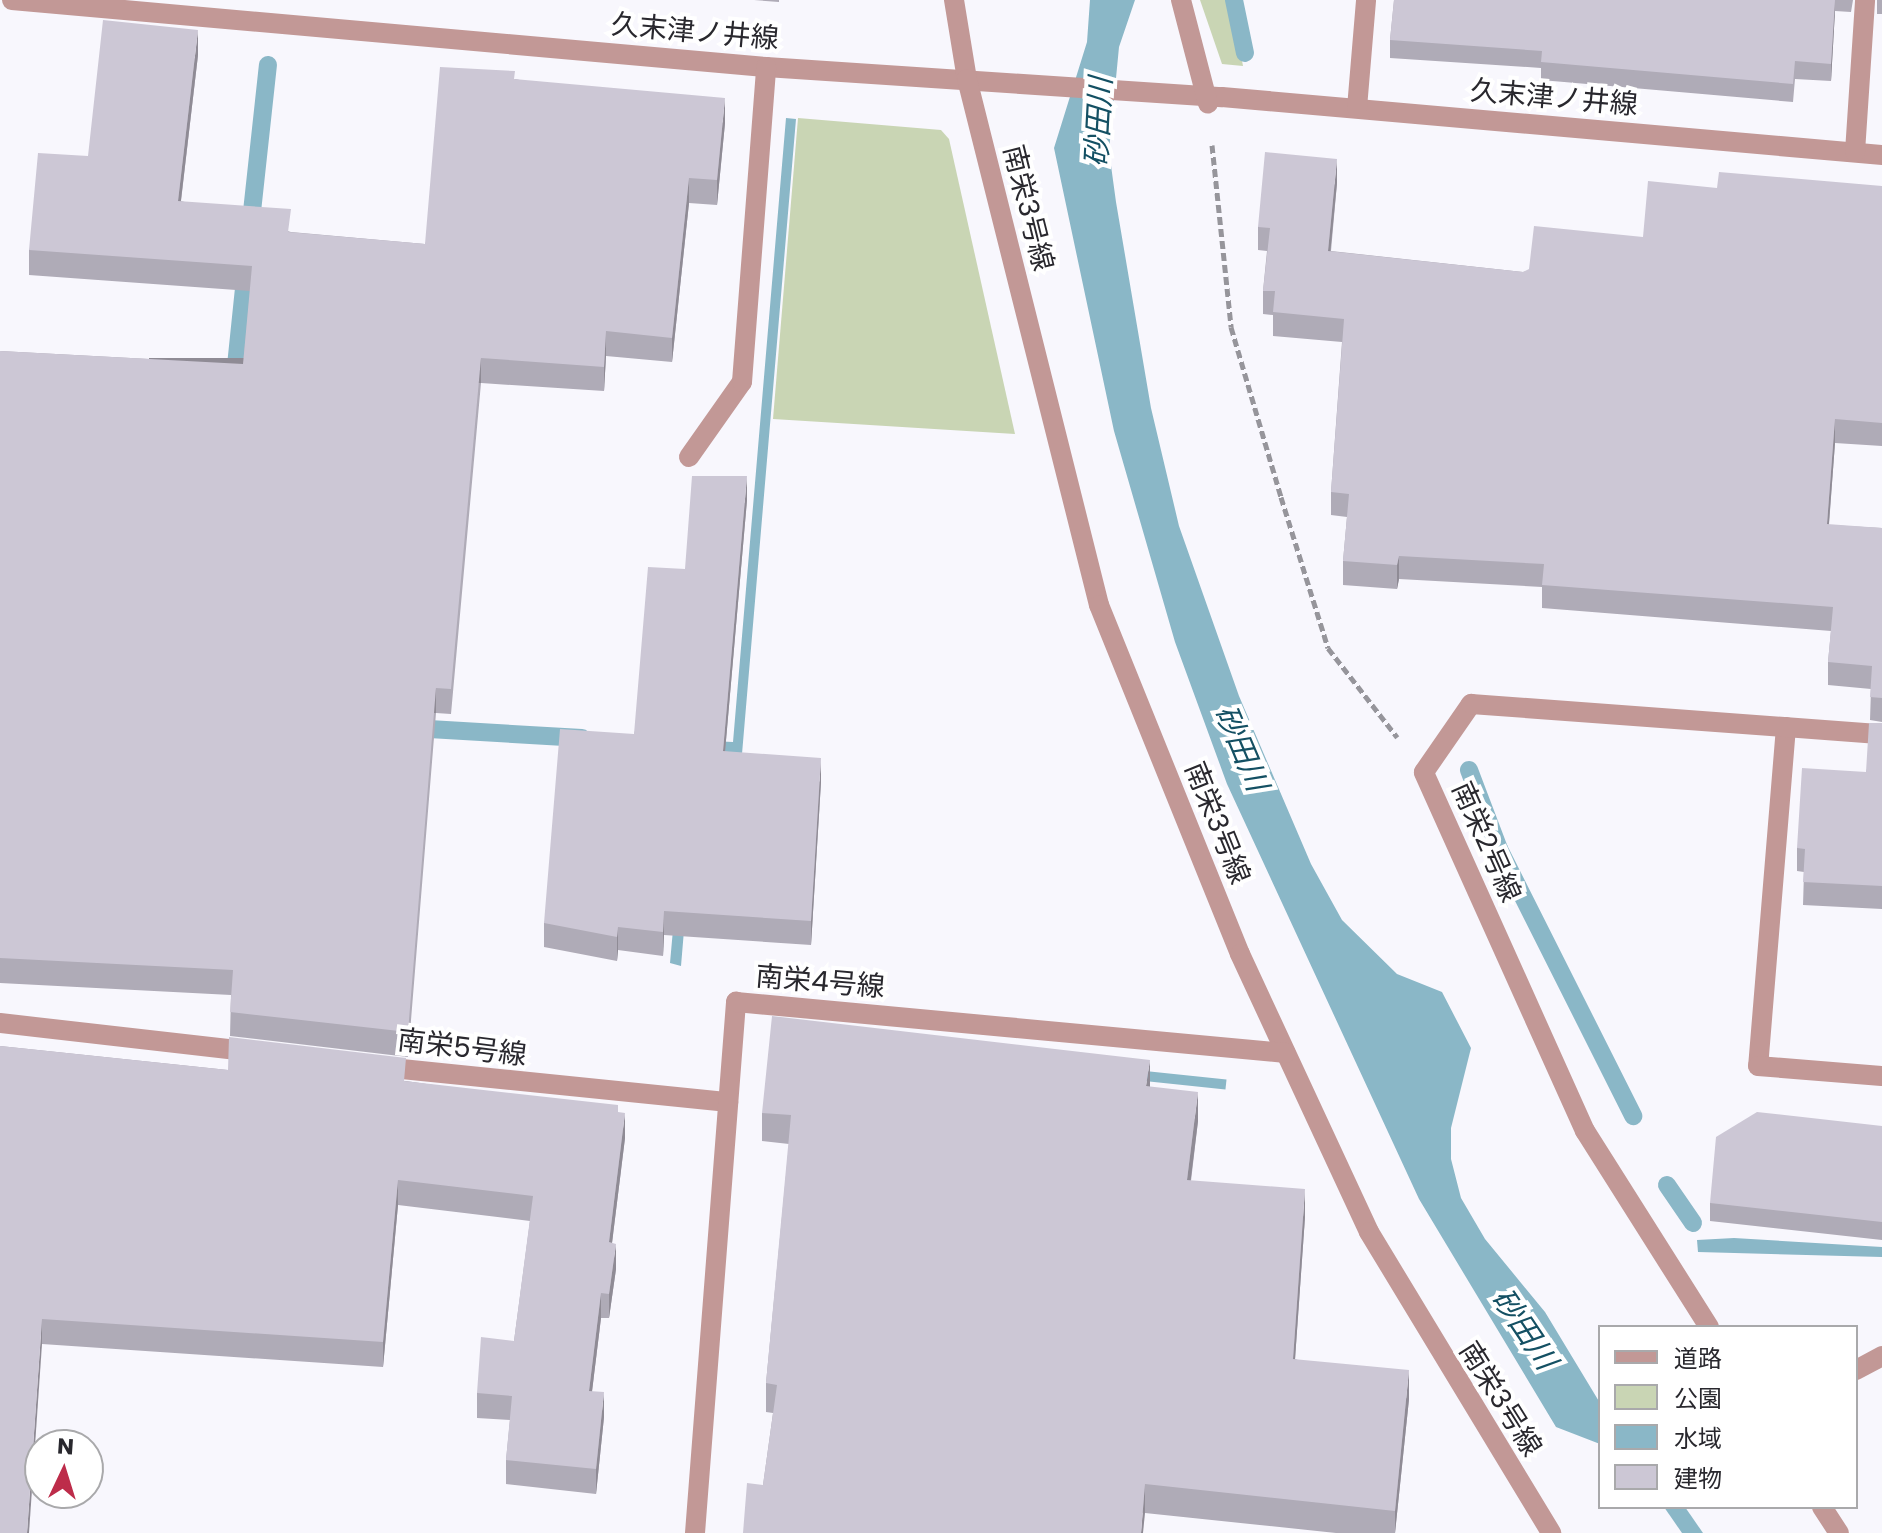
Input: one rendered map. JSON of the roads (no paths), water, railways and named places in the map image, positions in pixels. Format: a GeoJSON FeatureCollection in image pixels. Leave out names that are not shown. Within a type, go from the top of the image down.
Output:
{"type":"FeatureCollection","features":[{"type":"Feature","properties":{"kind":"street","name":"久末津ノ井線"},"geometry":{"type":"LineString","coordinates":[[12,0],[766,67],[1038,83],[1215,100],[1357,108],[1882,155]]}},
{"type":"Feature","properties":{"kind":"street","name":"南栄3号線"},"geometry":{"type":"LineString","coordinates":[[954,0],[967,79],[1099,605],[1286,1053],[1369,1232],[1551,1533]]}},
{"type":"Feature","properties":{"kind":"street"},"geometry":{"type":"LineString","coordinates":[[1181,0],[1215,100]]}},
{"type":"Feature","properties":{"kind":"street"},"geometry":{"type":"LineString","coordinates":[[1357,108],[1366,0]]}},
{"type":"Feature","properties":{"kind":"street"},"geometry":{"type":"LineString","coordinates":[[1855,152],[1865,0]]}},
{"type":"Feature","properties":{"kind":"street"},"geometry":{"type":"LineString","coordinates":[[689,457],[742,382],[766,67]]}},
{"type":"Feature","properties":{"kind":"street","name":"南栄2号線"},"geometry":{"type":"LineString","coordinates":[[1708,1325],[1585,1131],[1424,772],[1471,704],[1882,734]]}},
{"type":"Feature","properties":{"kind":"street"},"geometry":{"type":"LineString","coordinates":[[1786,727],[1758,1066],[1882,1076]]}},
{"type":"Feature","properties":{"kind":"street","name":"南栄4号線"},"geometry":{"type":"LineString","coordinates":[[695,1533],[736,1002],[1286,1053]]}},
{"type":"Feature","properties":{"kind":"street"},"geometry":{"type":"LineString","coordinates":[[0,1023],[282,1055]]}},
{"type":"Feature","properties":{"kind":"street","name":"南栄5号線"},"geometry":{"type":"LineString","coordinates":[[360,1064],[728,1102]]}},
{"type":"Feature","properties":{"kind":"street"},"geometry":{"type":"LineString","coordinates":[[1858,1369],[1882,1356]]}},
{"type":"Feature","properties":{"kind":"street"},"geometry":{"type":"LineString","coordinates":[[1823,1509],[1839,1533]]}},
{"type":"Feature","properties":{"kind":"water","name":"砂田川"},"geometry":{"type":"Polygon","coordinates":[[[1090,0],[1135,0],[1119,47],[1109,151],[1116,202],[1151,408],[1179,526],[1239,696],[1311,864],[1342,920],[1397,974],[1442,992],[1471,1048],[1451,1128],[1451,1159],[1461,1198],[1485,1239],[1545,1312],[1598,1400],[1598,1443],[1556,1427],[1419,1199],[1227,784],[1175,642],[1114,431],[1054,148],[1087,42],[1090,0]]]}},
{"type":"Feature","properties":{"kind":"water"},"geometry":{"type":"Polygon","coordinates":[[[786,118],[796,119],[742,754],[699,752],[681,966],[670,963],[690,740],[733,742],[786,118]]]}},
{"type":"Feature","properties":{"kind":"water"},"geometry":{"type":"Polygon","coordinates":[[[774,1032],[1227,1080],[1225,1090],[773,1042],[774,1032]]]}},
{"type":"Feature","properties":{"kind":"water"},"geometry":{"type":"Polygon","coordinates":[[[1734,1238],[1882,1247],[1882,1257],[1698,1252],[1697,1240],[1734,1238]]]}},
{"type":"Feature","properties":{"kind":"water"},"geometry":{"type":"Polygon","coordinates":[[[1665,1509],[1686,1509],[1703,1533],[1682,1533],[1665,1509]]]}},
{"type":"Feature","properties":{"kind":"waterway"},"geometry":{"type":"LineString","coordinates":[[1234,0],[1245,53]]}},
{"type":"Feature","properties":{"kind":"waterway"},"geometry":{"type":"LineString","coordinates":[[250,230],[268,65]]}},
{"type":"Feature","properties":{"kind":"waterway"},"geometry":{"type":"LineString","coordinates":[[234,385],[246,268]]}},
{"type":"Feature","properties":{"kind":"waterway"},"geometry":{"type":"LineString","coordinates":[[412,728],[582,738]]}},
{"type":"Feature","properties":{"kind":"waterway"},"geometry":{"type":"LineString","coordinates":[[1469,770],[1499,849],[1633,1116]]}},
{"type":"Feature","properties":{"kind":"waterway"},"geometry":{"type":"LineString","coordinates":[[1667,1185],[1693,1223]]}}]}
